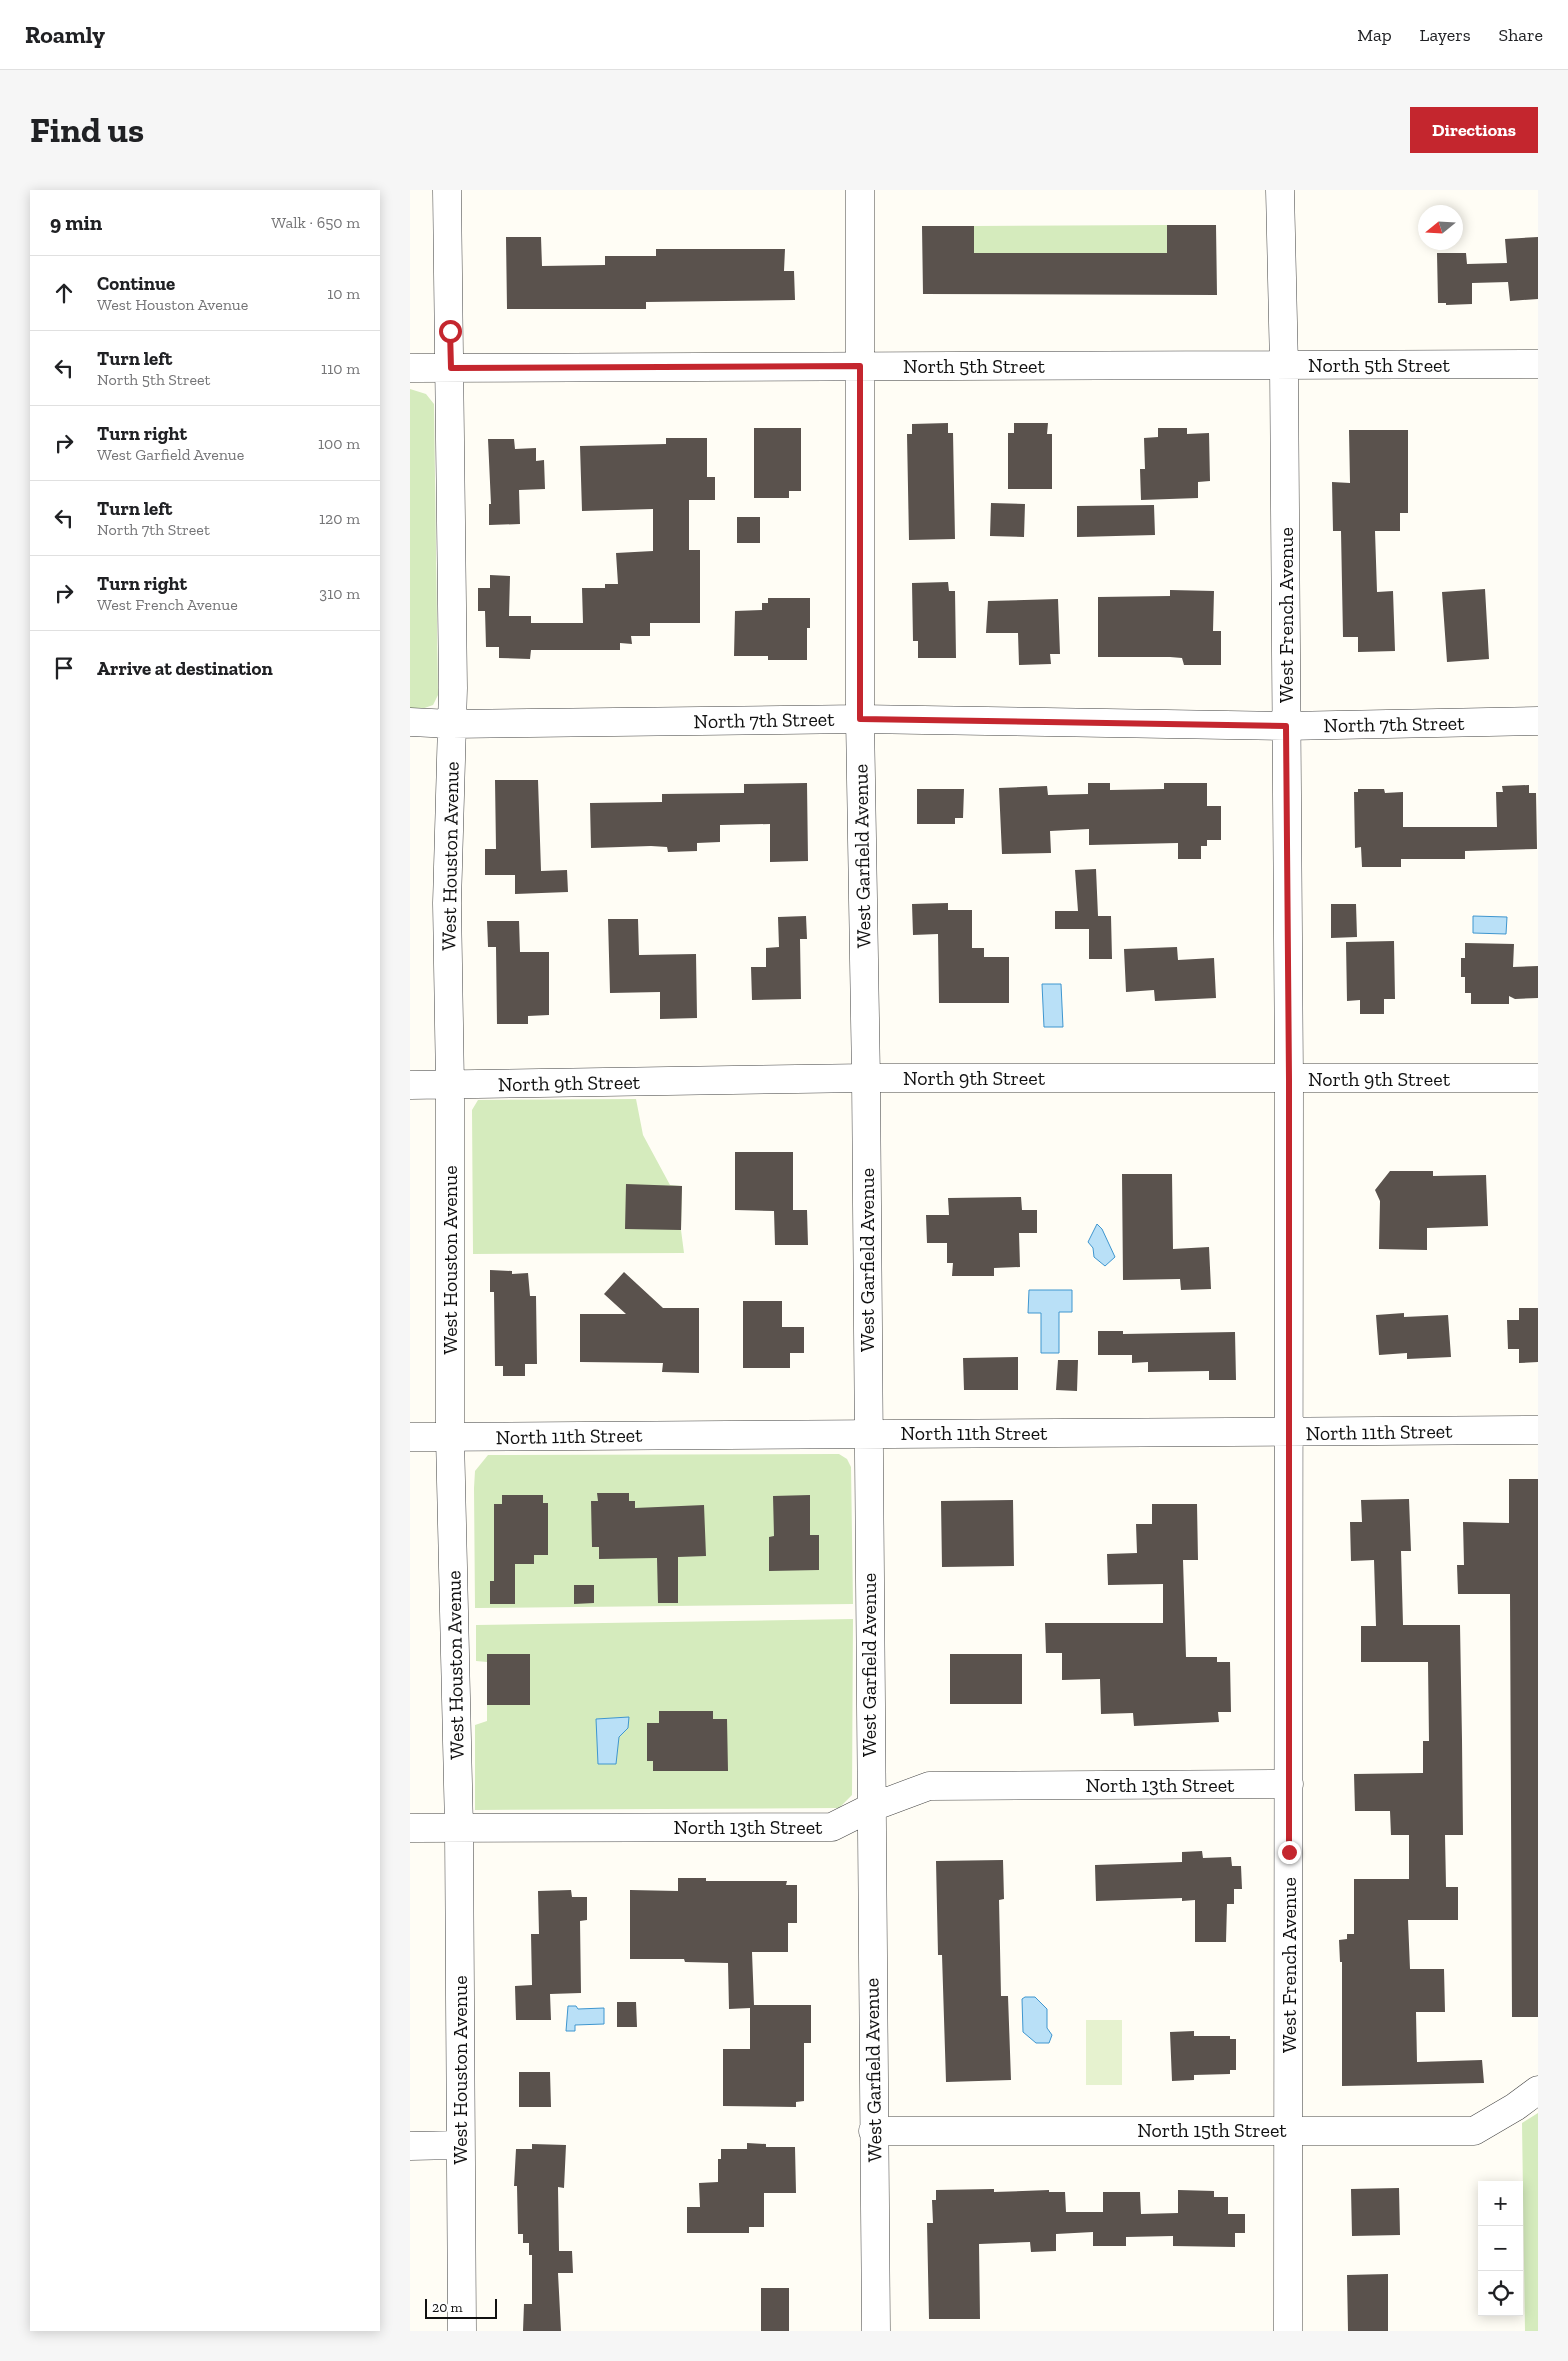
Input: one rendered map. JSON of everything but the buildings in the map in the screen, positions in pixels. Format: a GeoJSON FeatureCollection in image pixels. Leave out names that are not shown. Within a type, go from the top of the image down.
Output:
{"type":"FeatureCollection","features":[{"type":"Feature","properties":{"kind":"street","name":"West Houston Avenue"},"geometry":{"type":"LineString","coordinates":[[447,190],[451,368],[452,724],[448,903],[450,1437],[459,1828],[462,2331]]}},
{"type":"Feature","properties":{"kind":"street","name":"West Garfield Avenue"},"geometry":{"type":"LineString","coordinates":[[860,190],[860,719],[866,1078],[870,1808],[876,2331]]}},
{"type":"Feature","properties":{"kind":"street","name":"West French Avenue"},"geometry":{"type":"LineString","coordinates":[[1280,190],[1284,366],[1289,1079],[1288,2331]]}},
{"type":"Feature","properties":{"kind":"street","name":"North 5th Street"},"geometry":{"type":"LineString","coordinates":[[410,368],[1538,364]]}},
{"type":"Feature","properties":{"kind":"street","name":"North 7th Street"},"geometry":{"type":"LineString","coordinates":[[410,722],[452,724],[860,719],[1286,726],[1538,721]]}},
{"type":"Feature","properties":{"kind":"street","name":"North 9th Street"},"geometry":{"type":"LineString","coordinates":[[410,1085],[866,1078],[1538,1078]]}},
{"type":"Feature","properties":{"kind":"street","name":"North 11th Street"},"geometry":{"type":"LineString","coordinates":[[410,1437],[1538,1430]]}},
{"type":"Feature","properties":{"kind":"street","name":"North 13th Street"},"geometry":{"type":"LineString","coordinates":[[410,1828],[832,1826],[870,1808],[929,1786],[1289,1784]]}},
{"type":"Feature","properties":{"kind":"street","name":"North 15th Street"},"geometry":{"type":"LineString","coordinates":[[873,2131],[1474,2131],[1515,2107],[1538,2090]]}},
{"type":"Feature","properties":{"kind":"street"},"geometry":{"type":"LineString","coordinates":[[410,2146],[460,2145]]}},
{"type":"Feature","properties":{"kind":"green space"},"geometry":{"type":"Polygon","coordinates":[[[1167,225],[1167,242],[1174,253],[974,253],[974,226],[1167,225]]]}},
{"type":"Feature","properties":{"kind":"green space"},"geometry":{"type":"Polygon","coordinates":[[[410,389],[426,394],[434,404],[438,695],[433,705],[413,712],[410,712],[410,389]]]}},
{"type":"Feature","properties":{"kind":"green space"},"geometry":{"type":"Polygon","coordinates":[[[636,1099],[643,1135],[670,1185],[682,1186],[681,1230],[684,1253],[473,1254],[472,1110],[478,1100],[636,1099]]]}},
{"type":"Feature","properties":{"kind":"green space"},"geometry":{"type":"Polygon","coordinates":[[[839,1454],[847,1459],[851,1467],[853,1604],[475,1608],[475,1471],[488,1455],[839,1454]]]}},
{"type":"Feature","properties":{"kind":"green space"},"geometry":{"type":"Polygon","coordinates":[[[853,1619],[852,1795],[839,1808],[475,1810],[475,1725],[487,1721],[487,1662],[476,1661],[476,1625],[853,1619]]]}},
{"type":"Feature","properties":{"kind":"green space"},"geometry":{"type":"Polygon","coordinates":[[[1086,2020],[1122,2020],[1122,2085],[1086,2085],[1086,2020]]]}},
{"type":"Feature","properties":{"kind":"green space"},"geometry":{"type":"Polygon","coordinates":[[[1538,2113],[1538,2331],[1525,2331],[1522,2123],[1538,2113]]]}},
{"type":"Feature","properties":{"kind":"water"},"geometry":{"type":"Polygon","coordinates":[[[1473,916],[1507,917],[1506,934],[1473,933],[1473,916]]]}},
{"type":"Feature","properties":{"kind":"water"},"geometry":{"type":"Polygon","coordinates":[[[1042,984],[1061,984],[1063,1027],[1044,1027],[1042,984]]]}},
{"type":"Feature","properties":{"kind":"water"},"geometry":{"type":"Polygon","coordinates":[[[1097,1224],[1102,1229],[1115,1257],[1105,1266],[1094,1257],[1093,1248],[1088,1242],[1097,1224]]]}},
{"type":"Feature","properties":{"kind":"water"},"geometry":{"type":"Polygon","coordinates":[[[1029,1290],[1072,1290],[1072,1312],[1059,1312],[1059,1353],[1041,1353],[1041,1313],[1028,1313],[1029,1290]]]}},
{"type":"Feature","properties":{"kind":"water"},"geometry":{"type":"Polygon","coordinates":[[[629,1717],[628,1728],[619,1737],[616,1764],[598,1764],[596,1719],[629,1717]]]}},
{"type":"Feature","properties":{"kind":"water"},"geometry":{"type":"Polygon","coordinates":[[[1025,1997],[1035,1997],[1047,2009],[1047,2028],[1052,2035],[1049,2043],[1036,2043],[1023,2032],[1022,1999],[1025,1997]]]}},
{"type":"Feature","properties":{"kind":"water"},"geometry":{"type":"Polygon","coordinates":[[[568,2006],[576,2006],[578,2009],[604,2008],[604,2024],[575,2025],[575,2031],[566,2031],[568,2006]]]}},
{"type":"Feature","properties":{"kind":"route"},"geometry":{"type":"LineString","coordinates":[[450,331],[451,368],[860,366],[860,719],[1286,726],[1289,1079],[1287,1474],[1289,1852]]}}]}
